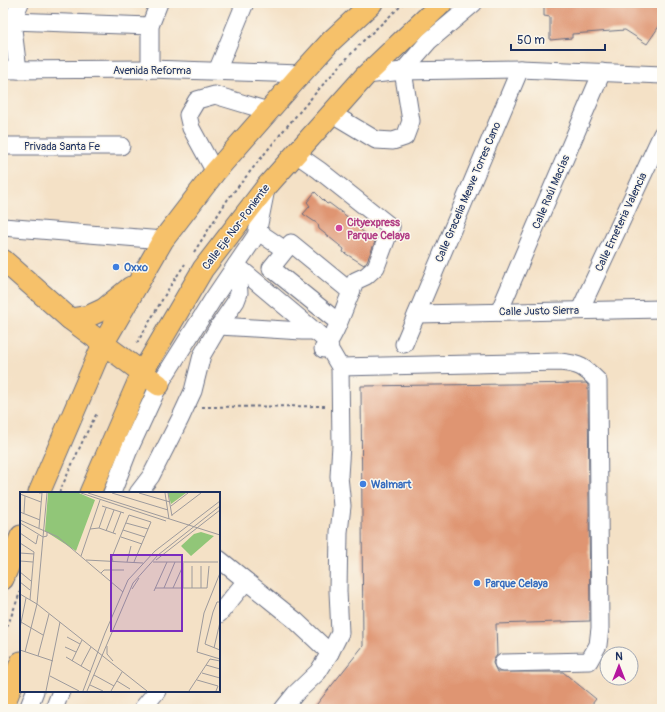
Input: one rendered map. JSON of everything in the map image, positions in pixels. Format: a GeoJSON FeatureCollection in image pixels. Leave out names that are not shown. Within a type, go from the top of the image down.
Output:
{"type":"FeatureCollection","features":[{"type":"Feature","properties":{"kind":"main road"},"geometry":{"type":"LineString","coordinates":[[39,492],[103,344],[163,240],[215,172],[268,111],[331,41],[372,3]]}},
{"type":"Feature","properties":{"kind":"main road","name":"Calle Eje Nor-Poniente"},"geometry":{"type":"LineString","coordinates":[[90,492],[142,373],[203,269],[267,186],[366,74],[442,3]]}},
{"type":"Feature","properties":{"kind":"main road"},"geometry":{"type":"LineString","coordinates":[[3,260],[70,318],[159,385]]}},
{"type":"Feature","properties":{"kind":"main road"},"geometry":{"type":"LineString","coordinates":[[70,318],[89,316],[104,309],[139,281]]}},
{"type":"Feature","properties":{"kind":"main road"},"geometry":{"type":"LineString","coordinates":[[3,579],[20,538]]}},
{"type":"Feature","properties":{"kind":"main road"},"geometry":{"type":"LineString","coordinates":[[3,707],[20,664]]}},
{"type":"Feature","properties":{"kind":"street"},"geometry":{"type":"LineString","coordinates":[[10,70],[12,21],[20,3]]}},
{"type":"Feature","properties":{"kind":"street"},"geometry":{"type":"LineString","coordinates":[[150,69],[150,26],[158,3]]}},
{"type":"Feature","properties":{"kind":"street"},"geometry":{"type":"LineString","coordinates":[[217,71],[245,3]]}},
{"type":"Feature","properties":{"kind":"street"},"geometry":{"type":"LineString","coordinates":[[331,113],[376,140],[393,141],[405,137],[411,121],[403,71],[429,40],[474,3]]}},
{"type":"Feature","properties":{"kind":"street"},"geometry":{"type":"LineString","coordinates":[[12,21],[150,26]]}},
{"type":"Feature","properties":{"kind":"street","name":"Avenida Reforma"},"geometry":{"type":"LineString","coordinates":[[10,70],[150,69],[301,74]]}},
{"type":"Feature","properties":{"kind":"street"},"geometry":{"type":"LineString","coordinates":[[366,74],[403,71],[520,69],[662,75]]}},
{"type":"Feature","properties":{"kind":"street","name":"Calle Gracelia Meave Torres Cano"},"geometry":{"type":"LineString","coordinates":[[404,344],[520,69]]}},
{"type":"Feature","properties":{"kind":"street","name":"Calle Raúl Macías"},"geometry":{"type":"LineString","coordinates":[[499,312],[602,72]]}},
{"type":"Feature","properties":{"kind":"street"},"geometry":{"type":"LineString","coordinates":[[215,172],[191,128],[188,115],[197,100],[215,95],[268,111]]}},
{"type":"Feature","properties":{"kind":"street","name":"Calle Emeteria Valencia"},"geometry":{"type":"LineString","coordinates":[[580,310],[662,134]]}},
{"type":"Feature","properties":{"kind":"street","name":"Privada Santa Fe"},"geometry":{"type":"LineString","coordinates":[[3,146],[121,146]]}},
{"type":"Feature","properties":{"kind":"street"},"geometry":{"type":"LineString","coordinates":[[296,154],[319,170],[391,227],[376,267],[366,276],[355,281],[327,348]]}},
{"type":"Feature","properties":{"kind":"street"},"geometry":{"type":"LineString","coordinates":[[134,492],[115,486],[128,452],[159,385],[234,274],[256,234],[267,186]]}},
{"type":"Feature","properties":{"kind":"street"},"geometry":{"type":"LineString","coordinates":[[3,227],[163,240]]}},
{"type":"Feature","properties":{"kind":"street"},"geometry":{"type":"LineString","coordinates":[[257,231],[295,245],[320,258],[351,292]]}},
{"type":"Feature","properties":{"kind":"street"},"geometry":{"type":"LineString","coordinates":[[295,245],[270,268],[338,322]]}},
{"type":"Feature","properties":{"kind":"street"},"geometry":{"type":"LineString","coordinates":[[138,492],[151,476],[186,407],[193,391],[202,354],[236,301],[239,293],[234,274]]}},
{"type":"Feature","properties":{"kind":"street"},"geometry":{"type":"LineString","coordinates":[[234,274],[308,331],[327,348],[340,367],[341,446],[339,476],[342,506],[339,532],[338,592],[340,633],[318,672],[294,694],[283,709]]}},
{"type":"Feature","properties":{"kind":"street","name":"Calle Justo Sierra"},"geometry":{"type":"LineString","coordinates":[[417,314],[662,309]]}},
{"type":"Feature","properties":{"kind":"street"},"geometry":{"type":"LineString","coordinates":[[219,326],[308,331]]}},
{"type":"Feature","properties":{"kind":"street"},"geometry":{"type":"LineString","coordinates":[[340,367],[560,362],[575,364],[586,369],[598,381],[600,620],[598,645],[589,662],[503,663]]}},
{"type":"Feature","properties":{"kind":"street"},"geometry":{"type":"LineString","coordinates":[[220,560],[296,621],[330,653]]}},
{"type":"Feature","properties":{"kind":"street"},"geometry":{"type":"LineString","coordinates":[[220,613],[246,581]]}},
{"type":"Feature","properties":{"kind":"street"},"geometry":{"type":"LineString","coordinates":[[28,709],[35,692]]}},
{"type":"Feature","properties":{"kind":"street"},"geometry":{"type":"LineString","coordinates":[[54,709],[61,692]]}},
{"type":"Feature","properties":{"kind":"street"},"geometry":{"type":"LineString","coordinates":[[142,709],[156,692]]}},
{"type":"Feature","properties":{"kind":"path"},"geometry":{"type":"LineString","coordinates":[[186,407],[340,406]]}},
{"type":"Feature","properties":{"kind":"path"},"geometry":{"type":"LineString","coordinates":[[60,492],[97,412]]}},
{"type":"Feature","properties":{"kind":"path"},"geometry":{"type":"LineString","coordinates":[[3,638],[20,593]]}},
{"type":"Feature","properties":{"kind":"building"},"geometry":{"type":"Polygon","coordinates":[[[544,3],[662,3],[662,22],[647,44],[625,30],[572,34],[572,38],[550,40],[550,17],[544,16],[544,3]]]}},
{"type":"Feature","properties":{"kind":"building"},"geometry":{"type":"Polygon","coordinates":[[[315,192],[327,204],[329,203],[361,227],[361,230],[375,242],[364,265],[343,252],[344,249],[319,229],[318,224],[303,214],[310,206],[307,202],[315,192]]]}},
{"type":"Feature","properties":{"kind":"building","name":"Parque Celaya"},"geometry":{"type":"Polygon","coordinates":[[[586,383],[588,385],[590,621],[496,624],[497,655],[493,663],[497,672],[563,672],[596,699],[588,709],[313,709],[363,646],[361,386],[586,383]]]}},
{"type":"Feature","properties":{"kind":"place","name":"Cityexpress Parque Celaya"},"geometry":{"type":"Point","coordinates":[339,228]}},
{"type":"Feature","properties":{"kind":"place","name":"Oxxo"},"geometry":{"type":"Point","coordinates":[116,267]}},
{"type":"Feature","properties":{"kind":"place","name":"Walmart"},"geometry":{"type":"Point","coordinates":[363,484]}},
{"type":"Feature","properties":{"kind":"place","name":"Parque Celaya"},"geometry":{"type":"Point","coordinates":[477,583]}}]}
